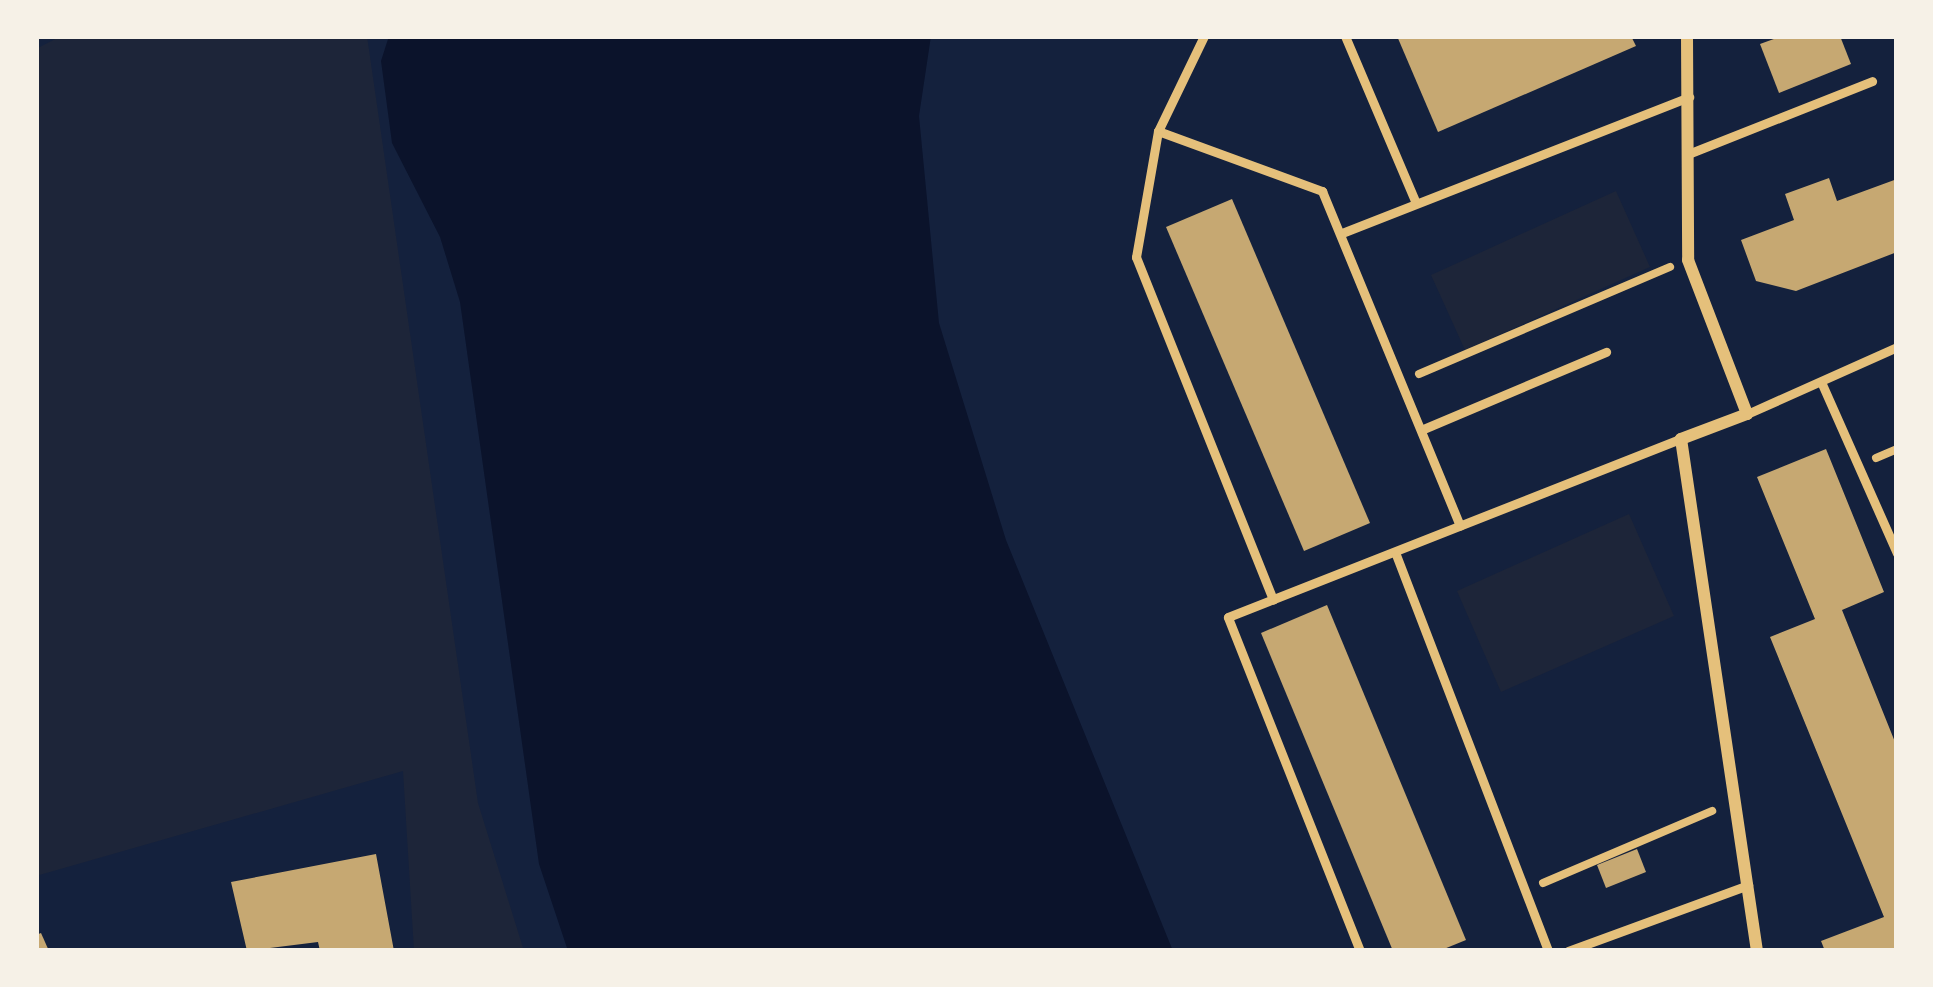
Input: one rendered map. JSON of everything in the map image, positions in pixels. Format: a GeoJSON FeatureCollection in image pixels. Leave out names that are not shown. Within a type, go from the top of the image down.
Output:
{"type":"FeatureCollection","features":[{"type":"Feature","properties":{"kind":"street"},"geometry":{"type":"LineString","coordinates":[[1688,36],[1688,260],[1747,413],[1681,440],[1757,951]]}},
{"type":"Feature","properties":{"kind":"lane"},"geometry":{"type":"LineString","coordinates":[[1204,36],[1158,131],[1136,257],[1273,600]]}},
{"type":"Feature","properties":{"kind":"lane"},"geometry":{"type":"LineString","coordinates":[[1345,36],[1416,203]]}},
{"type":"Feature","properties":{"kind":"lane"},"geometry":{"type":"LineString","coordinates":[[1688,154],[1872,81]]}},
{"type":"Feature","properties":{"kind":"lane"},"geometry":{"type":"LineString","coordinates":[[1342,233],[1689,97]]}},
{"type":"Feature","properties":{"kind":"lane"},"geometry":{"type":"LineString","coordinates":[[1158,131],[1322,190],[1460,526]]}},
{"type":"Feature","properties":{"kind":"lane"},"geometry":{"type":"LineString","coordinates":[[1747,413],[1822,384],[1897,347]]}},
{"type":"Feature","properties":{"kind":"lane"},"geometry":{"type":"LineString","coordinates":[[1421,430],[1606,352]]}},
{"type":"Feature","properties":{"kind":"lane"},"geometry":{"type":"LineString","coordinates":[[1822,384],[1897,553]]}},
{"type":"Feature","properties":{"kind":"lane"},"geometry":{"type":"LineString","coordinates":[[1360,951],[1228,617],[1681,440]]}},
{"type":"Feature","properties":{"kind":"lane"},"geometry":{"type":"LineString","coordinates":[[1395,552],[1548,951]]}},
{"type":"Feature","properties":{"kind":"lane"},"geometry":{"type":"LineString","coordinates":[[1568,951],[1748,885]]}},
{"type":"Feature","properties":{"kind":"path"},"geometry":{"type":"LineString","coordinates":[[1402,382],[1688,260]]}},
{"type":"Feature","properties":{"kind":"path"},"geometry":{"type":"LineString","coordinates":[[1525,891],[1735,801]]}},
{"type":"Feature","properties":{"kind":"shaded area"},"geometry":{"type":"Polygon","coordinates":[[[61,36],[367,36],[478,803],[524,951],[414,951],[403,771],[36,876],[36,49],[61,36]]]}},
{"type":"Feature","properties":{"kind":"shaded area"},"geometry":{"type":"Polygon","coordinates":[[[389,36],[931,36],[919,116],[939,323],[1006,540],[1173,951],[568,951],[539,864],[460,302],[440,237],[392,143],[381,61],[389,36]]]}},
{"type":"Feature","properties":{"kind":"shaded area"},"geometry":{"type":"Polygon","coordinates":[[[1616,191],[1650,267],[1465,350],[1431,275],[1616,191]]]}},
{"type":"Feature","properties":{"kind":"shaded area"},"geometry":{"type":"Polygon","coordinates":[[[1629,514],[1674,616],[1501,692],[1457,591],[1629,514]]]}},
{"type":"Feature","properties":{"kind":"building"},"geometry":{"type":"Polygon","coordinates":[[[1397,36],[1631,36],[1636,46],[1438,132],[1397,36]]]}},
{"type":"Feature","properties":{"kind":"building"},"geometry":{"type":"Polygon","coordinates":[[[1782,36],[1840,36],[1851,64],[1779,93],[1760,44],[1782,36]]]}},
{"type":"Feature","properties":{"kind":"building"},"geometry":{"type":"Polygon","coordinates":[[[1829,178],[1837,201],[1897,179],[1897,252],[1796,291],[1756,281],[1741,240],[1794,220],[1785,194],[1829,178]]]}},
{"type":"Feature","properties":{"kind":"building"},"geometry":{"type":"Polygon","coordinates":[[[1232,199],[1370,523],[1304,551],[1166,227],[1232,199]]]}},
{"type":"Feature","properties":{"kind":"building"},"geometry":{"type":"Polygon","coordinates":[[[1826,449],[1884,592],[1842,610],[1897,747],[1897,951],[1825,951],[1821,941],[1884,917],[1770,637],[1815,619],[1757,477],[1826,449]]]}},
{"type":"Feature","properties":{"kind":"building"},"geometry":{"type":"Polygon","coordinates":[[[1327,605],[1466,940],[1439,951],[1393,951],[1261,633],[1327,605]]]}},
{"type":"Feature","properties":{"kind":"building"},"geometry":{"type":"Polygon","coordinates":[[[1637,849],[1646,872],[1606,888],[1597,865],[1637,849]]]}},
{"type":"Feature","properties":{"kind":"building"},"geometry":{"type":"Polygon","coordinates":[[[376,854],[394,951],[320,951],[318,942],[247,951],[231,882],[376,854]]]}},
{"type":"Feature","properties":{"kind":"building"},"geometry":{"type":"Polygon","coordinates":[[[41,933],[49,951],[36,951],[36,935],[41,933]]]}}]}
